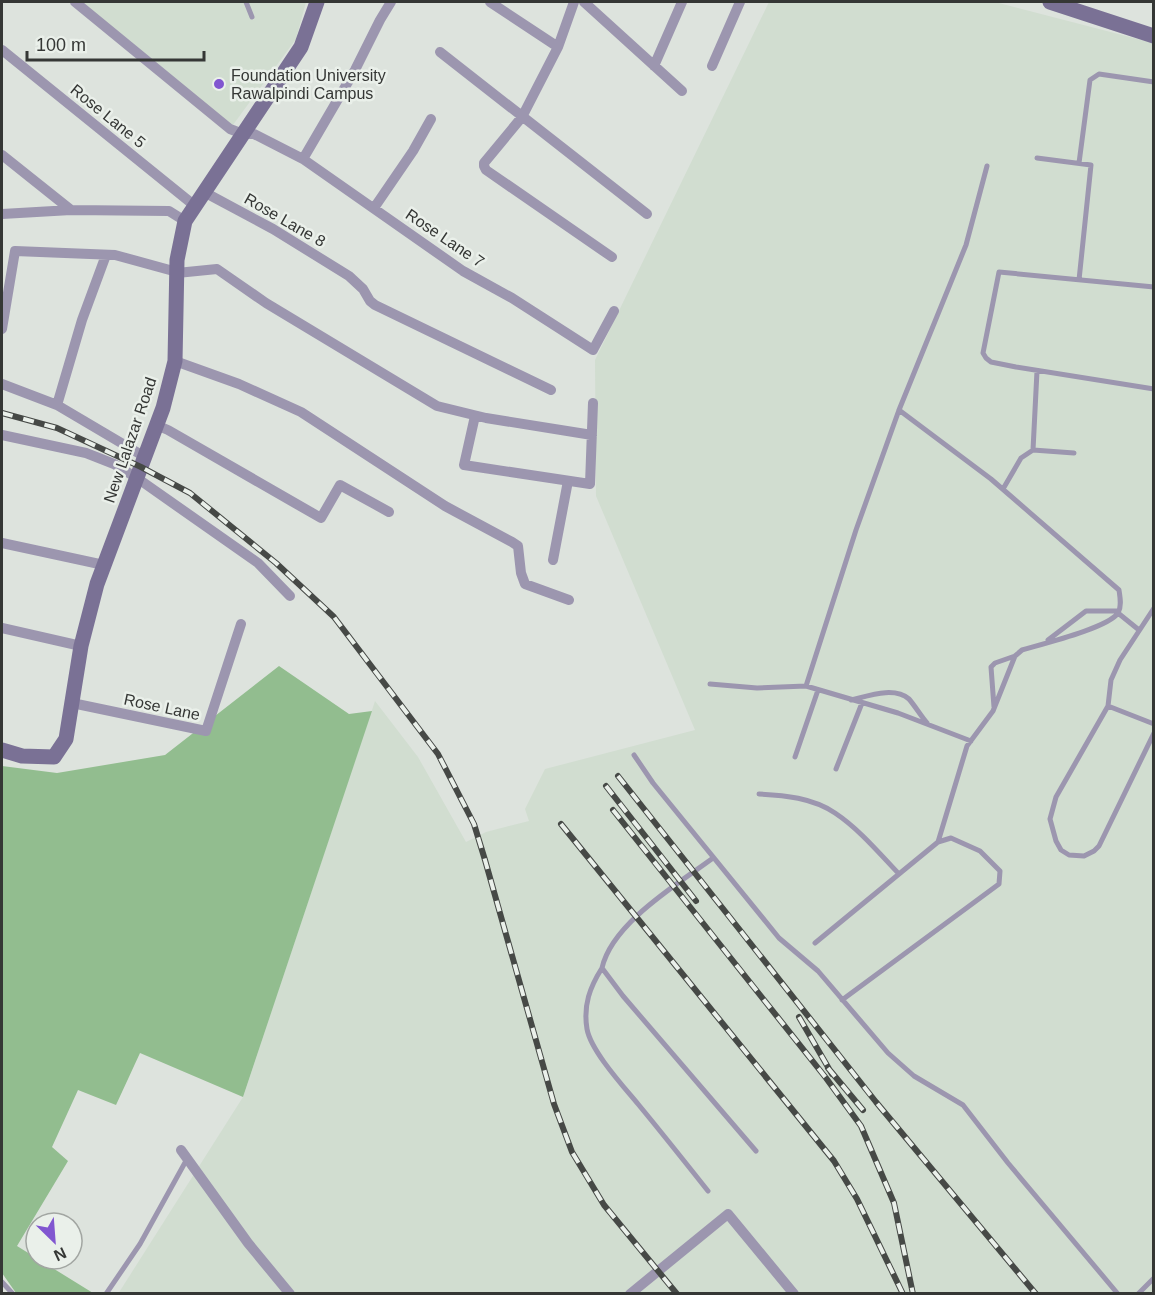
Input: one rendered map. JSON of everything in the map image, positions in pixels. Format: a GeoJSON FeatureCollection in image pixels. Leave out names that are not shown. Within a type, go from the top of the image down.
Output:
{"type":"FeatureCollection","features":[{"type":"Feature","properties":{"kind":"street","name":"Rose Lane 7"},"geometry":{"type":"LineString","coordinates":[[75,2],[230,129],[243,134],[254,134],[303,159],[463,271],[512,298],[593,350],[614,311]]}},
{"type":"Feature","properties":{"kind":"street","name":"New Lalazar Road"},"geometry":{"type":"LineString","coordinates":[[2,750],[38,758],[54,757],[66,739],[81,646],[97,584],[145,457],[174,361],[177,260],[185,221],[301,46],[317,2]]}},
{"type":"Feature","properties":{"kind":"street"},"geometry":{"type":"LineString","coordinates":[[303,159],[355,70],[391,2]]}},
{"type":"Feature","properties":{"kind":"street"},"geometry":{"type":"LineString","coordinates":[[490,2],[558,47]]}},
{"type":"Feature","properties":{"kind":"street"},"geometry":{"type":"LineString","coordinates":[[574,2],[558,47],[522,117],[484,163],[486,170],[612,257]]}},
{"type":"Feature","properties":{"kind":"street"},"geometry":{"type":"LineString","coordinates":[[584,2],[682,91]]}},
{"type":"Feature","properties":{"kind":"street"},"geometry":{"type":"LineString","coordinates":[[654,66],[682,2]]}},
{"type":"Feature","properties":{"kind":"street"},"geometry":{"type":"LineString","coordinates":[[712,66],[740,2]]}},
{"type":"Feature","properties":{"kind":"street"},"geometry":{"type":"LineString","coordinates":[[1050,2],[1154,36]]}},
{"type":"Feature","properties":{"kind":"street","name":"Rose Lane 5"},"geometry":{"type":"LineString","coordinates":[[2,50],[195,206]]}},
{"type":"Feature","properties":{"kind":"street"},"geometry":{"type":"LineString","coordinates":[[440,52],[647,214]]}},
{"type":"Feature","properties":{"kind":"street"},"geometry":{"type":"LineString","coordinates":[[374,208],[413,151],[431,118]]}},
{"type":"Feature","properties":{"kind":"street"},"geometry":{"type":"LineString","coordinates":[[2,155],[71,210]]}},
{"type":"Feature","properties":{"kind":"street","name":"Rose Lane 8"},"geometry":{"type":"LineString","coordinates":[[204,192],[273,229],[349,276],[375,305],[551,390]]}},
{"type":"Feature","properties":{"kind":"street"},"geometry":{"type":"LineString","coordinates":[[2,214],[71,210],[169,211],[185,221]]}},
{"type":"Feature","properties":{"kind":"street"},"geometry":{"type":"LineString","coordinates":[[2,329],[15,251],[115,255],[177,273],[217,270],[266,303],[437,406],[475,416],[592,435]]}},
{"type":"Feature","properties":{"kind":"street"},"geometry":{"type":"LineString","coordinates":[[57,405],[82,320],[106,255]]}},
{"type":"Feature","properties":{"kind":"street"},"geometry":{"type":"LineString","coordinates":[[174,361],[239,384],[301,412],[445,506],[518,546],[521,573],[525,584],[568,600]]}},
{"type":"Feature","properties":{"kind":"street"},"geometry":{"type":"LineString","coordinates":[[2,384],[57,405],[145,457]]}},
{"type":"Feature","properties":{"kind":"street"},"geometry":{"type":"LineString","coordinates":[[475,416],[464,465],[590,484],[593,404]]}},
{"type":"Feature","properties":{"kind":"street"},"geometry":{"type":"LineString","coordinates":[[156,425],[321,518],[340,485],[389,512]]}},
{"type":"Feature","properties":{"kind":"street"},"geometry":{"type":"LineString","coordinates":[[2,435],[86,453],[114,464],[258,563],[290,596]]}},
{"type":"Feature","properties":{"kind":"street"},"geometry":{"type":"LineString","coordinates":[[553,560],[568,481]]}},
{"type":"Feature","properties":{"kind":"street"},"geometry":{"type":"LineString","coordinates":[[2,543],[104,565]]}},
{"type":"Feature","properties":{"kind":"street","name":"Rose Lane"},"geometry":{"type":"LineString","coordinates":[[72,703],[206,731],[241,624]]}},
{"type":"Feature","properties":{"kind":"street"},"geometry":{"type":"LineString","coordinates":[[2,628],[81,646]]}},
{"type":"Feature","properties":{"kind":"street"},"geometry":{"type":"LineString","coordinates":[[184,1155],[248,1243],[290,1293]]}},
{"type":"Feature","properties":{"kind":"street"},"geometry":{"type":"LineString","coordinates":[[630,1293],[728,1214],[794,1293]]}},
{"type":"Feature","properties":{"kind":"lane"},"geometry":{"type":"LineString","coordinates":[[246,2],[252,17]]}},
{"type":"Feature","properties":{"kind":"lane"},"geometry":{"type":"LineString","coordinates":[[1079,163],[1090,80],[1099,74],[1154,82]]}},
{"type":"Feature","properties":{"kind":"lane"},"geometry":{"type":"LineString","coordinates":[[1037,158],[1091,165],[1079,280]]}},
{"type":"Feature","properties":{"kind":"lane"},"geometry":{"type":"LineString","coordinates":[[806,686],[856,530],[899,410],[966,245],[987,166]]}},
{"type":"Feature","properties":{"kind":"lane"},"geometry":{"type":"LineString","coordinates":[[1154,287],[999,272],[983,353],[991,362],[1154,389]]}},
{"type":"Feature","properties":{"kind":"lane"},"geometry":{"type":"LineString","coordinates":[[1033,450],[1037,371]]}},
{"type":"Feature","properties":{"kind":"lane"},"geometry":{"type":"LineString","coordinates":[[899,410],[1003,489],[1119,590],[1121,602],[1118,612],[1104,624],[1022,650],[991,668],[994,708]]}},
{"type":"Feature","properties":{"kind":"lane"},"geometry":{"type":"LineString","coordinates":[[1003,489],[1021,458],[1033,450],[1074,453]]}},
{"type":"Feature","properties":{"kind":"lane"},"geometry":{"type":"LineString","coordinates":[[1154,608],[1120,660],[1111,680],[1108,706],[1056,797],[1050,819],[1061,850],[1069,855],[1084,856],[1094,852],[1099,846],[1154,733]]}},
{"type":"Feature","properties":{"kind":"lane"},"geometry":{"type":"LineString","coordinates":[[1045,643],[1086,611],[1118,612],[1139,630]]}},
{"type":"Feature","properties":{"kind":"lane"},"geometry":{"type":"LineString","coordinates":[[938,842],[967,746],[994,708],[1015,656]]}},
{"type":"Feature","properties":{"kind":"lane"},"geometry":{"type":"LineString","coordinates":[[710,684],[757,688],[806,686],[971,741]]}},
{"type":"Feature","properties":{"kind":"lane"},"geometry":{"type":"LineString","coordinates":[[795,757],[819,690]]}},
{"type":"Feature","properties":{"kind":"lane"},"geometry":{"type":"LineString","coordinates":[[851,700],[882,692],[898,694],[908,698],[927,725]]}},
{"type":"Feature","properties":{"kind":"lane"},"geometry":{"type":"LineString","coordinates":[[836,769],[862,703]]}},
{"type":"Feature","properties":{"kind":"lane"},"geometry":{"type":"LineString","coordinates":[[1108,706],[1154,724]]}},
{"type":"Feature","properties":{"kind":"lane"},"geometry":{"type":"LineString","coordinates":[[634,755],[653,783],[779,938],[818,971],[888,1053],[914,1076],[963,1105],[1008,1163],[1118,1293]]}},
{"type":"Feature","properties":{"kind":"lane"},"geometry":{"type":"LineString","coordinates":[[759,794],[795,797],[833,811],[899,874]]}},
{"type":"Feature","properties":{"kind":"lane"},"geometry":{"type":"LineString","coordinates":[[815,944],[938,842],[951,838],[980,851],[1000,871],[999,884],[842,1000]]}},
{"type":"Feature","properties":{"kind":"lane"},"geometry":{"type":"LineString","coordinates":[[708,1191],[616,1077],[593,1044],[587,1029],[587,1009],[589,989],[602,968],[608,950],[621,933],[636,917],[713,858]]}},
{"type":"Feature","properties":{"kind":"lane"},"geometry":{"type":"LineString","coordinates":[[602,968],[623,996],[756,1151]]}},
{"type":"Feature","properties":{"kind":"lane"},"geometry":{"type":"LineString","coordinates":[[106,1293],[140,1244],[184,1155]]}},
{"type":"Feature","properties":{"kind":"lane"},"geometry":{"type":"LineString","coordinates":[[1138,1293],[1154,1278]]}},
{"type":"Feature","properties":{"kind":"lane"},"geometry":{"type":"LineString","coordinates":[[2,1281],[13,1293]]}},
{"type":"Feature","properties":{"kind":"shaded area","name":"Foundation University Rawalpindi Campus"},"geometry":{"type":"Polygon","coordinates":[[[75,2],[306,2],[296,39],[230,129],[75,2]]]}},
{"type":"Feature","properties":{"kind":"shaded area"},"geometry":{"type":"Polygon","coordinates":[[[769,2],[995,2],[1153,43],[1153,1293],[118,1294],[243,1097],[375,701],[418,757],[466,842],[486,832],[529,821],[525,809],[545,769],[695,730],[596,496],[595,360],[769,2]]]}},
{"type":"Feature","properties":{"kind":"green space"},"geometry":{"type":"Polygon","coordinates":[[[279,666],[349,714],[372,711],[243,1097],[140,1053],[116,1105],[78,1090],[52,1147],[68,1161],[38,1211],[24,1211],[24,1234],[17,1246],[24,1250],[24,1271],[57,1271],[93,1293],[16,1293],[2,1273],[2,766],[57,773],[165,755],[279,666]]]}},
{"type":"Feature","properties":{"kind":"railway"},"geometry":{"type":"LineString","coordinates":[[2,413],[57,428],[141,467],[190,493],[276,563],[334,617],[438,754],[474,824],[554,1104],[572,1152],[604,1205],[677,1294]]}},
{"type":"Feature","properties":{"kind":"railway"},"geometry":{"type":"LineString","coordinates":[[618,776],[876,1102],[1036,1294]]}},
{"type":"Feature","properties":{"kind":"railway"},"geometry":{"type":"LineString","coordinates":[[606,786],[696,901]]}},
{"type":"Feature","properties":{"kind":"railway"},"geometry":{"type":"LineString","coordinates":[[613,810],[826,1078],[861,1126],[894,1203],[913,1294]]}},
{"type":"Feature","properties":{"kind":"railway"},"geometry":{"type":"LineString","coordinates":[[561,824],[834,1161],[857,1199],[903,1294]]}},
{"type":"Feature","properties":{"kind":"railway"},"geometry":{"type":"LineString","coordinates":[[799,1017],[832,1074]]}},
{"type":"Feature","properties":{"kind":"railway"},"geometry":{"type":"LineString","coordinates":[[828,1068],[863,1110]]}},
{"type":"Feature","properties":{"kind":"place","name":"Foundation University Rawalpindi Campus"},"geometry":{"type":"Point","coordinates":[219,84]}}]}
